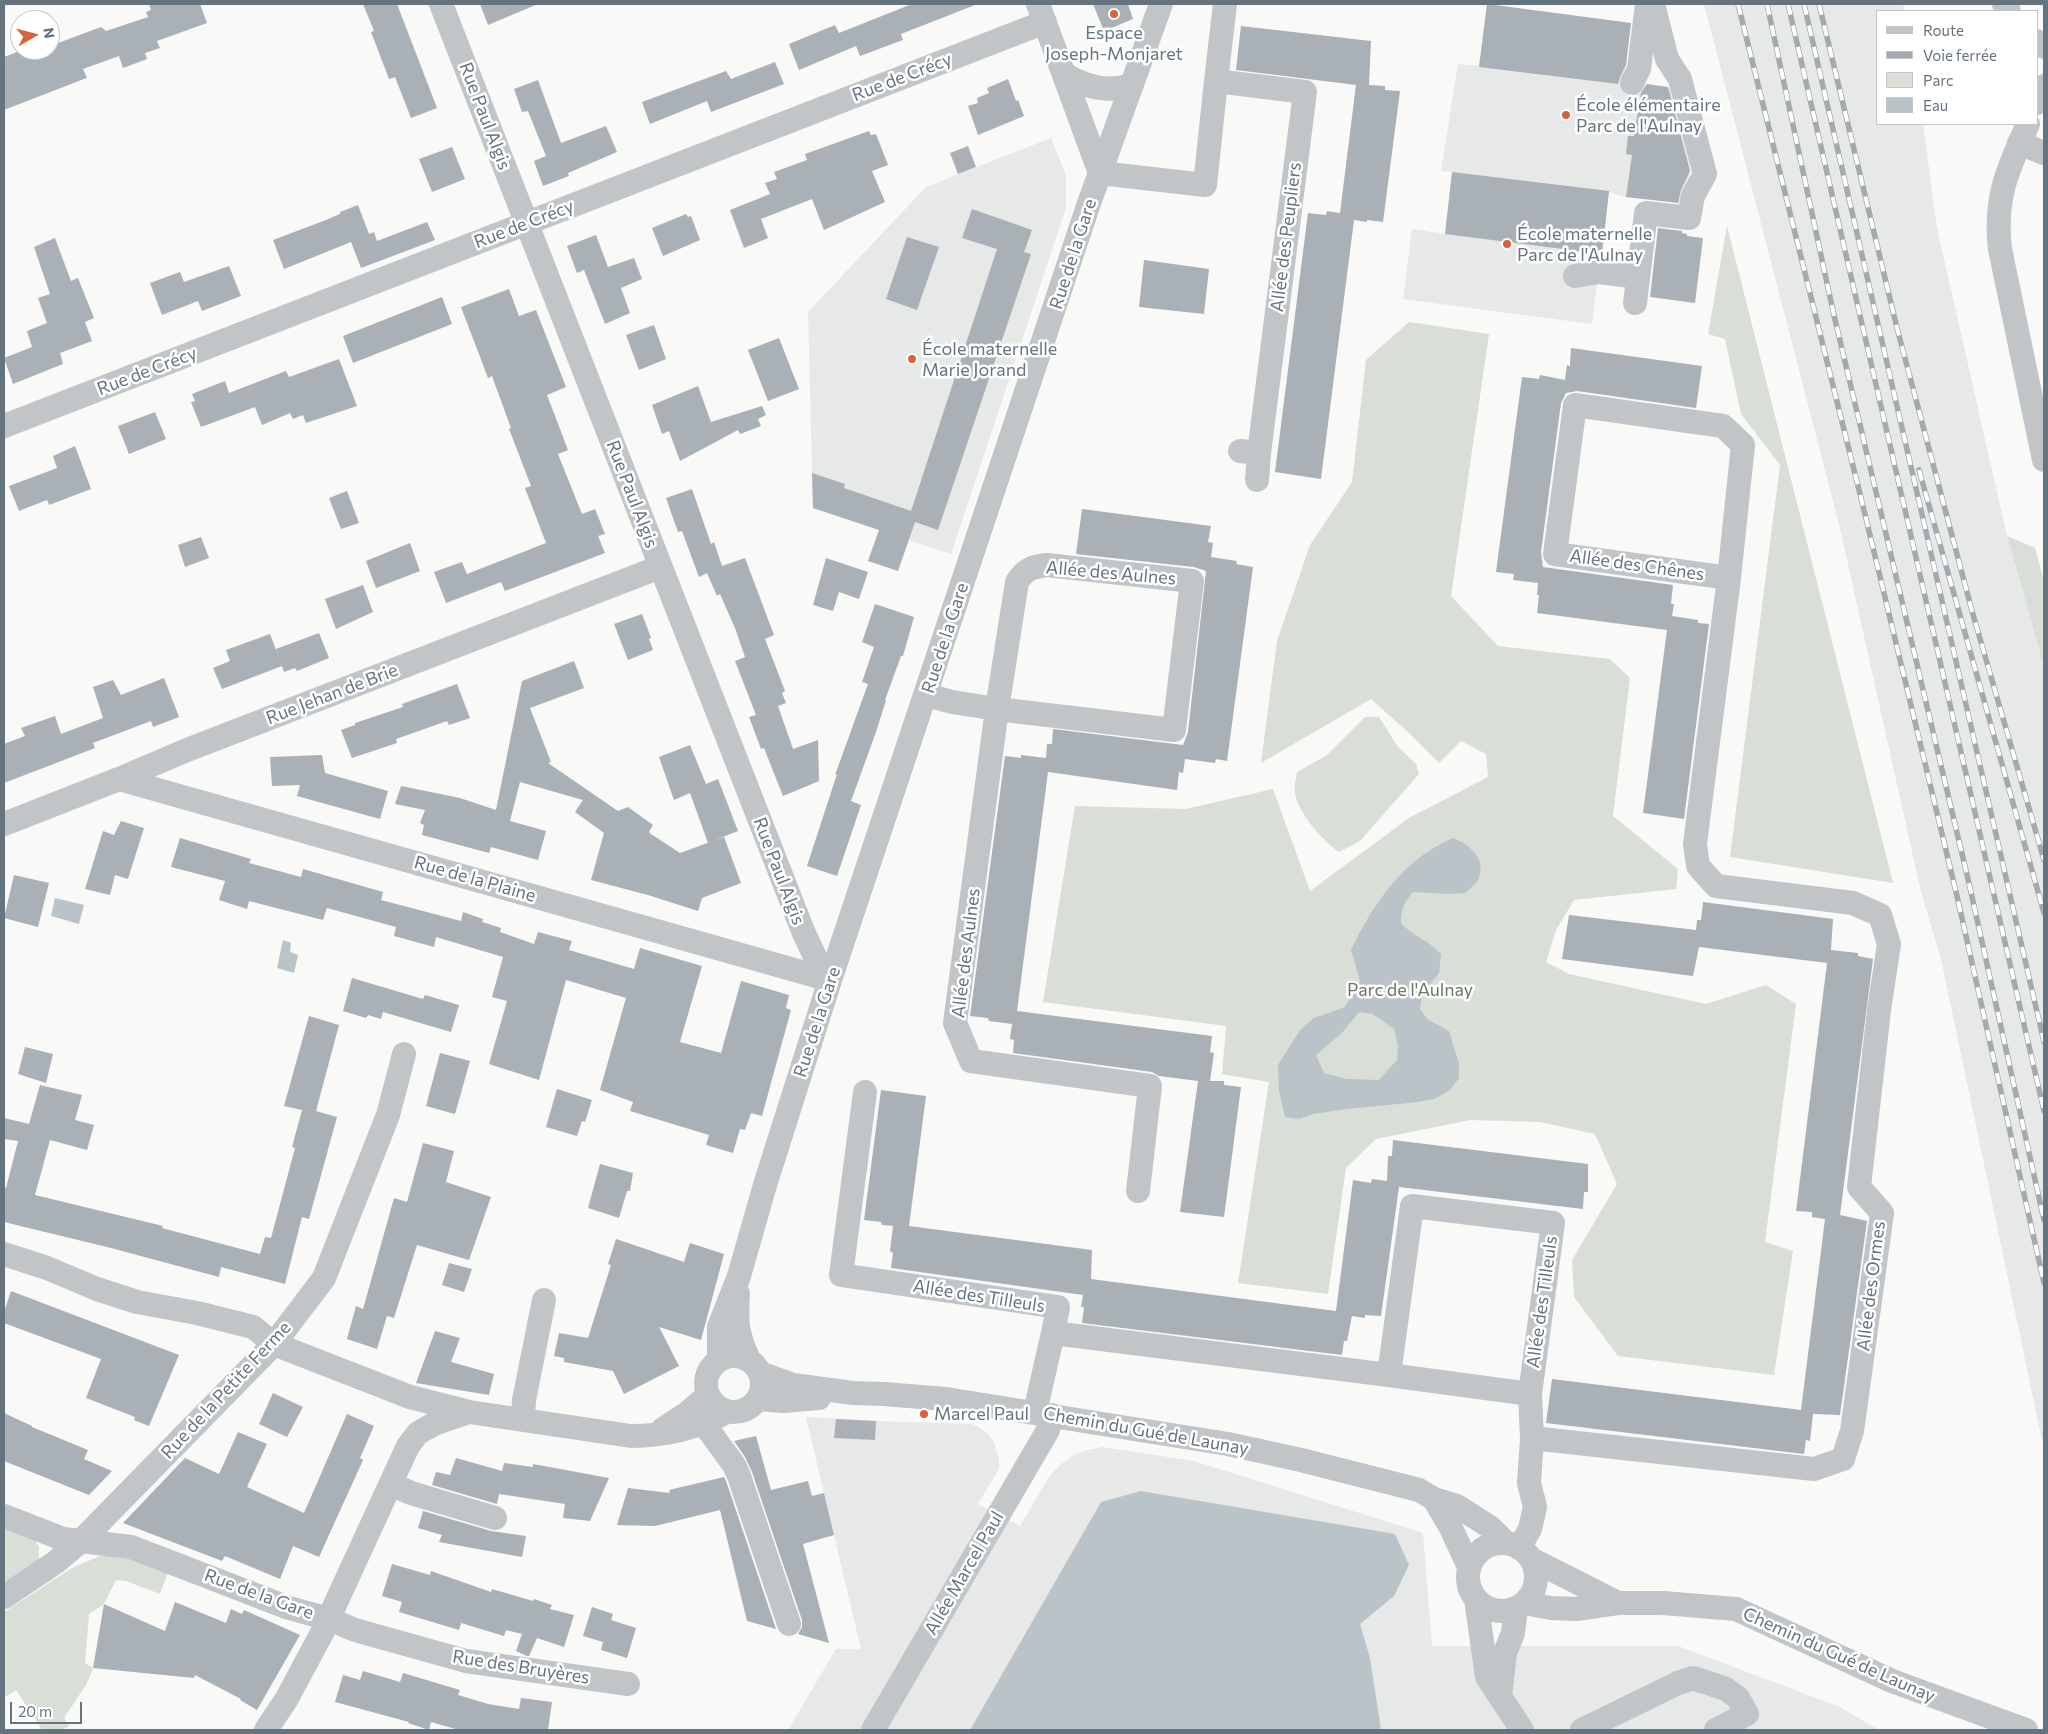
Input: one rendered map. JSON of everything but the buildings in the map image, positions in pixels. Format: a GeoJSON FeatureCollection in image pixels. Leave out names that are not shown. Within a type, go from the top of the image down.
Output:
{"type":"FeatureCollection","features":[{"type":"Feature","properties":{"kind":"street","name":"Rue Paul Algis"},"geometry":{"type":"LineString","coordinates":[[441,4],[803,931],[817,961],[830,980]]}},
{"type":"Feature","properties":{"kind":"street","name":"Rue de la Gare"},"geometry":{"type":"LineString","coordinates":[[719,1359],[719,1327],[739,1276],[765,1185],[830,980],[927,695],[1100,173],[1161,4]]}},
{"type":"Feature","properties":{"kind":"street"},"geometry":{"type":"LineString","coordinates":[[1041,13],[1100,173],[1205,185],[1225,4]]}},
{"type":"Feature","properties":{"kind":"street"},"geometry":{"type":"LineString","coordinates":[[1632,83],[1640,69],[1644,17],[1647,4]]}},
{"type":"Feature","properties":{"kind":"street"},"geometry":{"type":"LineString","coordinates":[[1635,303],[1646,213],[1689,218],[1693,196],[1705,174],[1680,79],[1667,59],[1653,4]]}},
{"type":"Feature","properties":{"kind":"street","name":"Rue de Crécy"},"geometry":{"type":"LineString","coordinates":[[4,426],[526,224],[1041,13]]}},
{"type":"Feature","properties":{"kind":"street"},"geometry":{"type":"LineString","coordinates":[[1064,74],[1077,82],[1110,90],[1132,85]]}},
{"type":"Feature","properties":{"kind":"street","name":"Allée des Peupliers"},"geometry":{"type":"LineString","coordinates":[[1216,81],[1305,92],[1249,452],[1258,480]]}},
{"type":"Feature","properties":{"kind":"street"},"geometry":{"type":"LineString","coordinates":[[2038,101],[2044,86]]}},
{"type":"Feature","properties":{"kind":"street"},"geometry":{"type":"LineString","coordinates":[[2044,153],[2023,134],[2003,184],[1999,204],[1998,226],[2000,249],[2039,411],[2044,460]]}},
{"type":"Feature","properties":{"kind":"street"},"geometry":{"type":"LineString","coordinates":[[1575,276],[1599,272],[1638,277]]}},
{"type":"Feature","properties":{"kind":"street","name":"Allée des Chênes"},"geometry":{"type":"LineString","coordinates":[[1716,886],[1698,866],[1696,844],[1729,578],[1743,445],[1723,426],[1575,405],[1555,554],[1729,578]]}},
{"type":"Feature","properties":{"kind":"street","name":"Allée des Aulnes"},"geometry":{"type":"LineString","coordinates":[[927,695],[952,702],[997,709],[1174,730],[1192,581],[1047,565],[1024,572],[1017,582],[997,709],[955,1023],[971,1061],[1150,1086],[1138,1191]]}},
{"type":"Feature","properties":{"kind":"street","name":"Rue Jehan de Brie"},"geometry":{"type":"LineString","coordinates":[[4,824],[119,779],[196,746],[660,566]]}},
{"type":"Feature","properties":{"kind":"street","name":"Rue de la Plaine"},"geometry":{"type":"LineString","coordinates":[[119,779],[830,980]]}},
{"type":"Feature","properties":{"kind":"street","name":"Allée des Ormes"},"geometry":{"type":"LineString","coordinates":[[1532,1438],[1814,1468],[1843,1459],[1852,1431],[1882,1213],[1859,1187],[1879,1010],[1889,944],[1880,915],[1854,903],[1716,886]]}},
{"type":"Feature","properties":{"kind":"street","name":"Rue de la Petite Ferme"},"geometry":{"type":"LineString","coordinates":[[4,1597],[56,1562],[82,1540],[274,1344],[324,1278],[388,1115],[404,1054]]}},
{"type":"Feature","properties":{"kind":"street","name":"Allée des Tilleuls"},"geometry":{"type":"LineString","coordinates":[[865,1092],[841,1275],[1058,1307],[1053,1333],[1530,1394]]}},
{"type":"Feature","properties":{"kind":"street","name":"Allée des Tilleuls"},"geometry":{"type":"LineString","coordinates":[[1389,1375],[1412,1206],[1553,1222],[1530,1394],[1532,1438],[1528,1483],[1535,1507],[1530,1529],[1519,1550]]}},
{"type":"Feature","properties":{"kind":"street"},"geometry":{"type":"LineString","coordinates":[[4,1254],[137,1302],[253,1327],[274,1344],[399,1392],[469,1412]]}},
{"type":"Feature","properties":{"kind":"street","name":"Rue de la Gare"},"geometry":{"type":"LineString","coordinates":[[739,1276],[736,1320],[739,1338],[755,1367]]}},
{"type":"Feature","properties":{"kind":"street"},"geometry":{"type":"LineString","coordinates":[[523,1419],[524,1400],[544,1300]]}},
{"type":"Feature","properties":{"kind":"street","name":"Allée Marcel Paul"},"geometry":{"type":"LineString","coordinates":[[873,1730],[1048,1430],[1044,1414],[1053,1333]]}},
{"type":"Feature","properties":{"kind":"street"},"geometry":{"type":"LineString","coordinates":[[735,1355],[755,1367],[762,1382],[758,1399],[753,1406],[736,1413],[727,1412],[712,1403],[707,1396],[706,1379],[708,1371],[719,1359],[735,1355]]}},
{"type":"Feature","properties":{"kind":"street","name":"Chemin du Gué de Launay"},"geometry":{"type":"LineString","coordinates":[[755,1367],[793,1385],[852,1393],[946,1399],[1228,1444],[1301,1460],[1418,1490],[1434,1499],[1457,1506],[1490,1527],[1519,1550],[1618,1603]]}},
{"type":"Feature","properties":{"kind":"street"},"geometry":{"type":"LineString","coordinates":[[399,1392],[408,1408],[415,1437]]}},
{"type":"Feature","properties":{"kind":"street","name":"Chemin du Gué de Launay"},"geometry":{"type":"LineString","coordinates":[[758,1399],[803,1400],[852,1393]]}},
{"type":"Feature","properties":{"kind":"street","name":"Rue de la Gare"},"geometry":{"type":"LineString","coordinates":[[658,1433],[686,1414],[707,1396]]}},
{"type":"Feature","properties":{"kind":"street","name":"Rue de la Gare"},"geometry":{"type":"LineString","coordinates":[[4,1516],[63,1539],[131,1546],[288,1608],[329,1618],[408,1446],[415,1437],[434,1424],[469,1412],[631,1436],[647,1436],[704,1424],[727,1412]]}},
{"type":"Feature","properties":{"kind":"street"},"geometry":{"type":"LineString","coordinates":[[704,1424],[740,1476],[789,1624]]}},
{"type":"Feature","properties":{"kind":"street"},"geometry":{"type":"LineString","coordinates":[[391,1484],[411,1493],[494,1518]]}},
{"type":"Feature","properties":{"kind":"street"},"geometry":{"type":"LineString","coordinates":[[1434,1499],[1451,1528],[1469,1567]]}},
{"type":"Feature","properties":{"kind":"street"},"geometry":{"type":"LineString","coordinates":[[1500,1697],[1505,1653],[1513,1633],[1520,1606],[1535,1587],[1536,1578],[1519,1550],[1490,1545],[1482,1549],[1474,1557],[1469,1567],[1470,1590],[1476,1599],[1490,1610],[1508,1611],[1520,1606]]}},
{"type":"Feature","properties":{"kind":"street"},"geometry":{"type":"LineString","coordinates":[[1476,1599],[1487,1677],[1522,1730]]}},
{"type":"Feature","properties":{"kind":"street","name":"Chemin du Gué de Launay"},"geometry":{"type":"LineString","coordinates":[[1520,1606],[1576,1609],[1618,1603],[1663,1603],[1736,1609],[1892,1681],[2026,1730]]}},
{"type":"Feature","properties":{"kind":"street"},"geometry":{"type":"LineString","coordinates":[[266,1730],[286,1700],[329,1618]]}},
{"type":"Feature","properties":{"kind":"street","name":"Rue des Bruyères"},"geometry":{"type":"LineString","coordinates":[[329,1618],[355,1630],[466,1662],[628,1684]]}},
{"type":"Feature","properties":{"kind":"street"},"geometry":{"type":"LineString","coordinates":[[1582,1730],[1678,1683],[1693,1678],[1726,1689],[1738,1698],[1747,1714],[1716,1730]]}},
{"type":"Feature","properties":{"kind":"shaded area","name":"École élémentaire Parc de l'Aulnay"},"geometry":{"type":"Polygon","coordinates":[[[1487,4],[1631,23],[1624,78],[1642,84],[1676,88],[1693,144],[1686,203],[1626,197],[1609,192],[1592,324],[1403,299],[1412,229],[1445,234],[1452,172],[1441,171],[1458,64],[1479,66],[1487,4]]]}},
{"type":"Feature","properties":{"kind":"shaded area"},"geometry":{"type":"Polygon","coordinates":[[[1704,4],[1903,4],[1904,10],[1876,10],[1876,125],[1923,125],[1937,228],[2007,536],[2044,667],[2044,1450],[1941,959],[1921,892],[1839,524],[1704,4]]]}},
{"type":"Feature","properties":{"kind":"shaded area","name":"École maternelle Marie Jorand"},"geometry":{"type":"Polygon","coordinates":[[[1051,138],[1066,175],[1066,208],[951,554],[813,508],[808,312],[926,187],[1051,138]]]}},
{"type":"Feature","properties":{"kind":"shaded area"},"geometry":{"type":"Polygon","coordinates":[[[806,1417],[972,1424],[977,1426],[993,1440],[999,1459],[999,1469],[978,1504],[1020,1526],[1049,1477],[1061,1464],[1076,1454],[1103,1447],[1194,1461],[1423,1533],[1432,1646],[1678,1646],[1840,1707],[1879,1730],[788,1730],[836,1649],[861,1649],[806,1417]]]}},
{"type":"Feature","properties":{"kind":"green space"},"geometry":{"type":"Polygon","coordinates":[[[1727,226],[1893,883],[1730,857],[1780,465],[1741,414],[1725,339],[1708,334],[1727,226]]]}},
{"type":"Feature","properties":{"kind":"green space","name":"Parc de l'Aulnay"},"geometry":{"type":"Polygon","coordinates":[[[1409,322],[1489,334],[1451,596],[1498,646],[1610,659],[1630,678],[1613,816],[1678,869],[1676,889],[1574,900],[1556,930],[1546,962],[1569,974],[1706,1004],[1766,985],[1796,1004],[1765,1242],[1793,1251],[1774,1375],[1618,1356],[1574,1297],[1572,1260],[1617,1184],[1595,1134],[1540,1122],[1470,1120],[1376,1139],[1346,1168],[1328,1294],[1238,1283],[1269,1082],[1222,1074],[1226,1026],[1043,1002],[1075,806],[1186,809],[1273,789],[1310,891],[1409,818],[1488,777],[1486,754],[1461,741],[1439,763],[1371,699],[1261,763],[1277,641],[1310,545],[1352,482],[1366,360],[1409,322]]]}},
{"type":"Feature","properties":{"kind":"green space"},"geometry":{"type":"Polygon","coordinates":[[[2007,536],[2035,548],[2044,582],[2044,667],[2007,536]]]}},
{"type":"Feature","properties":{"kind":"green space"},"geometry":{"type":"Polygon","coordinates":[[[1365,717],[1379,717],[1398,747],[1416,764],[1419,774],[1360,841],[1339,852],[1319,834],[1305,817],[1297,800],[1295,782],[1297,772],[1327,755],[1365,717]]]}},
{"type":"Feature","properties":{"kind":"green space"},"geometry":{"type":"Polygon","coordinates":[[[4,1527],[34,1539],[39,1547],[39,1560],[4,1583],[4,1527]]]}},
{"type":"Feature","properties":{"kind":"green space"},"geometry":{"type":"Polygon","coordinates":[[[102,1555],[126,1556],[168,1572],[160,1594],[126,1581],[116,1580],[104,1604],[89,1614],[85,1663],[93,1668],[86,1685],[64,1718],[69,1726],[62,1730],[42,1730],[16,1690],[4,1698],[4,1612],[72,1568],[102,1555]]]}},
{"type":"Feature","properties":{"kind":"water"},"geometry":{"type":"Polygon","coordinates":[[[1453,838],[1465,844],[1471,848],[1478,858],[1481,871],[1478,880],[1465,893],[1413,892],[1407,899],[1401,918],[1401,923],[1405,927],[1441,954],[1439,973],[1422,995],[1420,1009],[1427,1019],[1449,1031],[1459,1064],[1459,1078],[1449,1091],[1434,1099],[1313,1114],[1299,1119],[1285,1117],[1279,1091],[1278,1065],[1300,1030],[1314,1018],[1345,1007],[1360,981],[1351,950],[1369,916],[1405,871],[1435,847],[1453,838]],[[1359,1012],[1342,1033],[1316,1055],[1324,1073],[1346,1079],[1379,1080],[1397,1060],[1398,1046],[1394,1029],[1373,1014],[1359,1012]]]}},
{"type":"Feature","properties":{"kind":"water"},"geometry":{"type":"Polygon","coordinates":[[[55,898],[84,905],[79,924],[51,916],[55,898]]]}},
{"type":"Feature","properties":{"kind":"water"},"geometry":{"type":"Polygon","coordinates":[[[283,940],[291,943],[290,952],[298,955],[294,973],[277,968],[283,940]]]}},
{"type":"Feature","properties":{"kind":"water"},"geometry":{"type":"Polygon","coordinates":[[[1141,1491],[1395,1534],[1409,1565],[1394,1596],[1360,1624],[1370,1658],[1381,1730],[970,1730],[1101,1502],[1141,1491]]]}},
{"type":"Feature","properties":{"kind":"railway"},"geometry":{"type":"LineString","coordinates":[[1738,4],[1862,502],[1957,896],[2044,1283]]}},
{"type":"Feature","properties":{"kind":"railway"},"geometry":{"type":"LineString","coordinates":[[1767,4],[1833,311],[1968,879],[2044,1220]]}},
{"type":"Feature","properties":{"kind":"railway"},"geometry":{"type":"LineString","coordinates":[[1788,4],[2044,1111]]}},
{"type":"Feature","properties":{"kind":"railway"},"geometry":{"type":"LineString","coordinates":[[1804,4],[2044,1042]]}},
{"type":"Feature","properties":{"kind":"railway"},"geometry":{"type":"LineString","coordinates":[[1819,4],[1897,328],[1972,611],[2044,860]]}},
{"type":"Feature","properties":{"kind":"railway"},"geometry":{"type":"LineString","coordinates":[[1919,470],[2044,913]]}},
{"type":"Feature","properties":{"kind":"place","name":"Espace Joseph-Monjaret"},"geometry":{"type":"Point","coordinates":[1114,14]}},
{"type":"Feature","properties":{"kind":"place","name":"École élémentaire Parc de l'Aulnay"},"geometry":{"type":"Point","coordinates":[1566,115]}},
{"type":"Feature","properties":{"kind":"place","name":"École maternelle Parc de l'Aulnay"},"geometry":{"type":"Point","coordinates":[1507,244]}},
{"type":"Feature","properties":{"kind":"place","name":"École maternelle Marie Jorand"},"geometry":{"type":"Point","coordinates":[912,359]}},
{"type":"Feature","properties":{"kind":"place","name":"Marcel Paul"},"geometry":{"type":"Point","coordinates":[924,1414]}}]}
